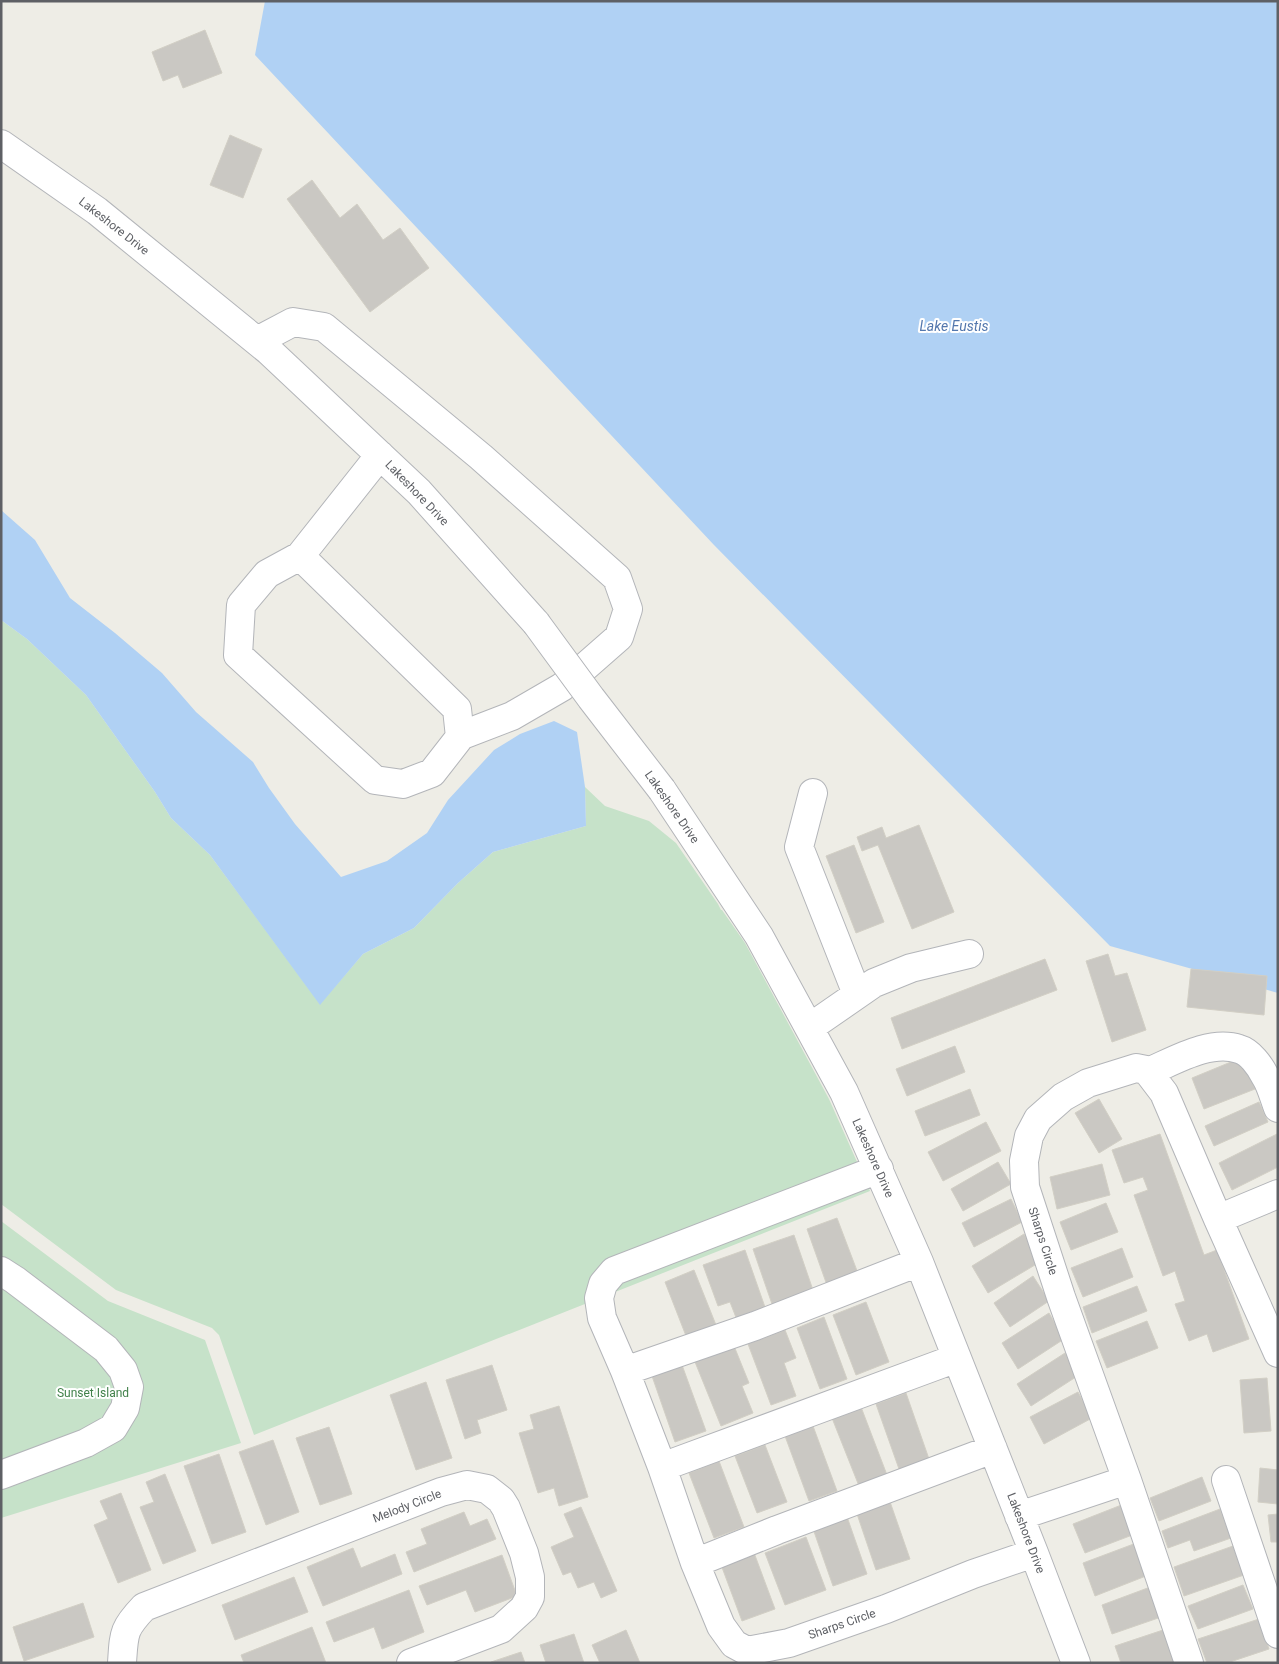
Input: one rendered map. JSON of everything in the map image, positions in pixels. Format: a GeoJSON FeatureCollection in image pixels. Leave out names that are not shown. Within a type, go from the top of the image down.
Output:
{"type":"FeatureCollection","features":[{"type":"Feature","properties":{"kind":"street","name":"Lakeshore Drive"},"geometry":{"type":"LineString","coordinates":[[1,144],[97,211],[269,351],[418,492],[536,623],[590,698],[662,790],[760,936],[844,1092],[918,1262],[1076,1663]]}},
{"type":"Feature","properties":{"kind":"street"},"geometry":{"type":"LineString","coordinates":[[257,341],[293,322],[324,327],[481,457],[617,578],[628,609],[620,637],[562,687],[512,716],[460,736],[432,773],[403,784],[375,780],[238,655],[241,605],[267,574],[300,556],[380,455]]}},
{"type":"Feature","properties":{"kind":"street"},"geometry":{"type":"LineString","coordinates":[[300,556],[457,709],[460,736]]}},
{"type":"Feature","properties":{"kind":"street"},"geometry":{"type":"LineString","coordinates":[[813,793],[799,847],[857,994]]}},
{"type":"Feature","properties":{"kind":"street"},"geometry":{"type":"LineString","coordinates":[[809,1028],[874,983],[911,968],[969,954]]}},
{"type":"Feature","properties":{"kind":"street","name":"Sharps Circle"},"geometry":{"type":"LineString","coordinates":[[1189,1663],[1025,1187],[1024,1161],[1029,1136],[1038,1119],[1063,1096],[1088,1084],[1136,1068],[1148,1072],[1194,1052],[1220,1046],[1240,1049],[1254,1060],[1266,1077],[1278,1108]]}},
{"type":"Feature","properties":{"kind":"street"},"geometry":{"type":"LineString","coordinates":[[1148,1072],[1164,1093],[1278,1353]]}},
{"type":"Feature","properties":{"kind":"street","name":"Sharps Circle"},"geometry":{"type":"LineString","coordinates":[[879,1169],[614,1271],[602,1284],[599,1298],[602,1318],[625,1371],[662,1467],[695,1562],[721,1626],[734,1644],[747,1651],[789,1642],[886,1609],[973,1574],[1034,1553]]}},
{"type":"Feature","properties":{"kind":"street"},"geometry":{"type":"LineString","coordinates":[[1218,1219],[1278,1194]]}},
{"type":"Feature","properties":{"kind":"street"},"geometry":{"type":"LineString","coordinates":[[625,1371],[755,1326],[918,1262]]}},
{"type":"Feature","properties":{"kind":"street"},"geometry":{"type":"LineString","coordinates":[[1,1272],[16,1280],[106,1349],[123,1370],[129,1386],[125,1408],[113,1428],[86,1443],[1,1475]]}},
{"type":"Feature","properties":{"kind":"street"},"geometry":{"type":"LineString","coordinates":[[662,1467],[957,1358]]}},
{"type":"Feature","properties":{"kind":"street"},"geometry":{"type":"LineString","coordinates":[[695,1562],[993,1449]]}},
{"type":"Feature","properties":{"kind":"street"},"geometry":{"type":"LineString","coordinates":[[1019,1516],[1127,1480]]}},
{"type":"Feature","properties":{"kind":"street"},"geometry":{"type":"LineString","coordinates":[[1226,1480],[1278,1634]]}},
{"type":"Feature","properties":{"kind":"street","name":"Melody Circle"},"geometry":{"type":"LineString","coordinates":[[122,1663],[123,1640],[128,1624],[144,1607],[441,1492],[467,1485],[486,1489],[502,1500],[506,1508],[524,1553],[530,1577],[530,1598],[524,1608],[501,1629],[411,1663]]}},
{"type":"Feature","properties":{"kind":"green space"},"geometry":{"type":"Polygon","coordinates":[[[1,620],[27,639],[86,695],[155,792],[171,818],[210,855],[320,1004],[363,954],[414,928],[458,883],[493,852],[586,826],[585,787],[605,806],[649,821],[676,843],[745,943],[829,1099],[870,1191],[254,1435],[219,1335],[212,1328],[116,1290],[1,1204],[1,620]]]}},
{"type":"Feature","properties":{"kind":"green space","name":"Sunset Island"},"geometry":{"type":"Polygon","coordinates":[[[1,1221],[108,1301],[205,1340],[241,1443],[1,1518],[1,1221]]]}},
{"type":"Feature","properties":{"kind":"water","name":"Lake Eustis"},"geometry":{"type":"Polygon","coordinates":[[[265,1],[1278,1],[1278,993],[1110,946],[714,545],[255,55],[265,1]]]}},
{"type":"Feature","properties":{"kind":"water"},"geometry":{"type":"Polygon","coordinates":[[[1,510],[35,540],[70,598],[162,673],[196,712],[253,762],[295,824],[341,877],[387,861],[427,833],[448,800],[494,750],[520,734],[554,721],[577,732],[585,787],[586,826],[493,852],[458,883],[414,928],[363,954],[320,1005],[210,855],[171,818],[155,792],[86,695],[27,639],[1,620],[1,510]]]}},
{"type":"Feature","properties":{"kind":"building"},"geometry":{"type":"Polygon","coordinates":[[[205,30],[222,73],[183,88],[178,75],[163,81],[152,52],[205,30]]]}},
{"type":"Feature","properties":{"kind":"building"},"geometry":{"type":"Polygon","coordinates":[[[230,135],[262,149],[243,198],[210,185],[230,135]]]}},
{"type":"Feature","properties":{"kind":"building"},"geometry":{"type":"Polygon","coordinates":[[[312,180],[340,218],[357,204],[383,240],[400,228],[429,268],[370,312],[287,199],[312,180]]]}},
{"type":"Feature","properties":{"kind":"building"},"geometry":{"type":"Polygon","coordinates":[[[919,825],[954,912],[912,929],[878,845],[862,851],[857,837],[882,827],[886,838],[919,825]]]}},
{"type":"Feature","properties":{"kind":"building"},"geometry":{"type":"Polygon","coordinates":[[[854,845],[884,922],[856,933],[826,856],[854,845]]]}},
{"type":"Feature","properties":{"kind":"building"},"geometry":{"type":"Polygon","coordinates":[[[1108,954],[1115,976],[1127,973],[1146,1030],[1112,1042],[1086,961],[1108,954]]]}},
{"type":"Feature","properties":{"kind":"building"},"geometry":{"type":"Polygon","coordinates":[[[1045,959],[1057,990],[902,1049],[891,1018],[1045,959]]]}},
{"type":"Feature","properties":{"kind":"building"},"geometry":{"type":"Polygon","coordinates":[[[1191,969],[1267,976],[1264,1015],[1187,1007],[1191,969]]]}},
{"type":"Feature","properties":{"kind":"building"},"geometry":{"type":"Polygon","coordinates":[[[955,1046],[965,1072],[907,1096],[896,1069],[955,1046]]]}},
{"type":"Feature","properties":{"kind":"building"},"geometry":{"type":"Polygon","coordinates":[[[1243,1057],[1255,1089],[1204,1109],[1192,1078],[1243,1057]]]}},
{"type":"Feature","properties":{"kind":"building"},"geometry":{"type":"Polygon","coordinates":[[[970,1089],[980,1115],[925,1136],[915,1111],[970,1089]]]}},
{"type":"Feature","properties":{"kind":"building"},"geometry":{"type":"Polygon","coordinates":[[[1099,1099],[1122,1139],[1099,1153],[1075,1113],[1099,1099]]]}},
{"type":"Feature","properties":{"kind":"building"},"geometry":{"type":"Polygon","coordinates":[[[1259,1102],[1268,1122],[1214,1146],[1205,1126],[1259,1102]]]}},
{"type":"Feature","properties":{"kind":"building"},"geometry":{"type":"Polygon","coordinates":[[[986,1122],[1001,1151],[943,1181],[928,1152],[986,1122]]]}},
{"type":"Feature","properties":{"kind":"building"},"geometry":{"type":"Polygon","coordinates":[[[1160,1134],[1204,1255],[1217,1250],[1249,1339],[1213,1352],[1207,1334],[1189,1341],[1175,1304],[1185,1301],[1175,1271],[1163,1276],[1134,1195],[1148,1190],[1143,1177],[1124,1183],[1112,1150],[1160,1134]]]}},
{"type":"Feature","properties":{"kind":"building"},"geometry":{"type":"Polygon","coordinates":[[[1277,1134],[1278,1167],[1232,1190],[1219,1163],[1277,1134]]]}},
{"type":"Feature","properties":{"kind":"building"},"geometry":{"type":"Polygon","coordinates":[[[998,1162],[1011,1184],[963,1211],[951,1189],[998,1162]]]}},
{"type":"Feature","properties":{"kind":"building"},"geometry":{"type":"Polygon","coordinates":[[[1102,1164],[1110,1195],[1057,1209],[1050,1177],[1102,1164]]]}},
{"type":"Feature","properties":{"kind":"building"},"geometry":{"type":"Polygon","coordinates":[[[1011,1199],[1022,1222],[974,1247],[962,1223],[1011,1199]]]}},
{"type":"Feature","properties":{"kind":"building"},"geometry":{"type":"Polygon","coordinates":[[[1106,1203],[1118,1232],[1071,1250],[1060,1222],[1106,1203]]]}},
{"type":"Feature","properties":{"kind":"building"},"geometry":{"type":"Polygon","coordinates":[[[837,1218],[859,1276],[828,1288],[807,1229],[837,1218]]]}},
{"type":"Feature","properties":{"kind":"building"},"geometry":{"type":"Polygon","coordinates":[[[1024,1234],[1040,1262],[988,1293],[972,1266],[1024,1234]]]}},
{"type":"Feature","properties":{"kind":"building"},"geometry":{"type":"Polygon","coordinates":[[[794,1235],[814,1293],[773,1307],[753,1249],[794,1235]]]}},
{"type":"Feature","properties":{"kind":"building"},"geometry":{"type":"Polygon","coordinates":[[[1122,1248],[1133,1277],[1083,1297],[1071,1268],[1122,1248]]]}},
{"type":"Feature","properties":{"kind":"building"},"geometry":{"type":"Polygon","coordinates":[[[745,1250],[766,1310],[737,1320],[730,1302],[718,1306],[703,1265],[745,1250]]]}},
{"type":"Feature","properties":{"kind":"building"},"geometry":{"type":"Polygon","coordinates":[[[694,1270],[718,1330],[688,1341],[665,1282],[694,1270]]]}},
{"type":"Feature","properties":{"kind":"building"},"geometry":{"type":"Polygon","coordinates":[[[1033,1276],[1049,1301],[1010,1327],[994,1303],[1033,1276]]]}},
{"type":"Feature","properties":{"kind":"building"},"geometry":{"type":"Polygon","coordinates":[[[1137,1286],[1147,1311],[1092,1333],[1083,1307],[1137,1286]]]}},
{"type":"Feature","properties":{"kind":"building"},"geometry":{"type":"Polygon","coordinates":[[[866,1302],[889,1362],[856,1375],[833,1315],[866,1302]]]}},
{"type":"Feature","properties":{"kind":"building"},"geometry":{"type":"Polygon","coordinates":[[[1049,1313],[1064,1339],[1018,1369],[1002,1343],[1049,1313]]]}},
{"type":"Feature","properties":{"kind":"building"},"geometry":{"type":"Polygon","coordinates":[[[824,1317],[847,1379],[820,1389],[797,1328],[824,1317]]]}},
{"type":"Feature","properties":{"kind":"building"},"geometry":{"type":"Polygon","coordinates":[[[1147,1321],[1158,1348],[1107,1368],[1096,1341],[1147,1321]]]}},
{"type":"Feature","properties":{"kind":"building"},"geometry":{"type":"Polygon","coordinates":[[[785,1330],[796,1358],[784,1363],[796,1396],[771,1405],[748,1344],[785,1330]]]}},
{"type":"Feature","properties":{"kind":"building"},"geometry":{"type":"Polygon","coordinates":[[[732,1341],[749,1383],[742,1386],[753,1413],[721,1426],[693,1357],[732,1341]]]}},
{"type":"Feature","properties":{"kind":"building"},"geometry":{"type":"Polygon","coordinates":[[[1065,1353],[1079,1375],[1031,1406],[1017,1384],[1065,1353]]]}},
{"type":"Feature","properties":{"kind":"building"},"geometry":{"type":"Polygon","coordinates":[[[492,1365],[507,1410],[477,1420],[481,1433],[465,1439],[446,1380],[492,1365]]]}},
{"type":"Feature","properties":{"kind":"building"},"geometry":{"type":"Polygon","coordinates":[[[682,1365],[706,1431],[675,1442],[652,1376],[682,1365]]]}},
{"type":"Feature","properties":{"kind":"building"},"geometry":{"type":"Polygon","coordinates":[[[1267,1378],[1271,1431],[1244,1433],[1240,1380],[1267,1378]]]}},
{"type":"Feature","properties":{"kind":"building"},"geometry":{"type":"Polygon","coordinates":[[[426,1382],[452,1458],[416,1470],[390,1395],[426,1382]]]}},
{"type":"Feature","properties":{"kind":"building"},"geometry":{"type":"Polygon","coordinates":[[[1078,1392],[1092,1418],[1044,1444],[1030,1417],[1078,1392]]]}},
{"type":"Feature","properties":{"kind":"building"},"geometry":{"type":"Polygon","coordinates":[[[906,1393],[929,1459],[899,1469],[876,1404],[906,1393]]]}},
{"type":"Feature","properties":{"kind":"building"},"geometry":{"type":"Polygon","coordinates":[[[559,1406],[588,1497],[559,1506],[554,1488],[538,1493],[519,1433],[534,1429],[530,1415],[559,1406]]]}},
{"type":"Feature","properties":{"kind":"building"},"geometry":{"type":"Polygon","coordinates":[[[861,1407],[887,1475],[859,1486],[832,1418],[861,1407]]]}},
{"type":"Feature","properties":{"kind":"building"},"geometry":{"type":"Polygon","coordinates":[[[813,1426],[837,1491],[809,1501],[785,1436],[813,1426]]]}},
{"type":"Feature","properties":{"kind":"building"},"geometry":{"type":"Polygon","coordinates":[[[329,1427],[352,1494],[320,1505],[296,1438],[329,1427]]]}},
{"type":"Feature","properties":{"kind":"building"},"geometry":{"type":"Polygon","coordinates":[[[273,1440],[299,1512],[266,1525],[239,1452],[273,1440]]]}},
{"type":"Feature","properties":{"kind":"building"},"geometry":{"type":"Polygon","coordinates":[[[765,1445],[787,1502],[757,1513],[735,1456],[765,1445]]]}},
{"type":"Feature","properties":{"kind":"building"},"geometry":{"type":"Polygon","coordinates":[[[219,1454],[246,1532],[212,1544],[184,1466],[219,1454]]]}},
{"type":"Feature","properties":{"kind":"building"},"geometry":{"type":"Polygon","coordinates":[[[719,1461],[744,1527],[714,1538],[689,1473],[719,1461]]]}},
{"type":"Feature","properties":{"kind":"building"},"geometry":{"type":"Polygon","coordinates":[[[1260,1468],[1278,1470],[1278,1504],[1258,1502],[1260,1468]]]}},
{"type":"Feature","properties":{"kind":"building"},"geometry":{"type":"Polygon","coordinates":[[[165,1474],[196,1551],[163,1564],[140,1507],[154,1502],[146,1482],[165,1474]]]}},
{"type":"Feature","properties":{"kind":"building"},"geometry":{"type":"Polygon","coordinates":[[[1202,1477],[1211,1501],[1159,1521],[1150,1498],[1202,1477]]]}},
{"type":"Feature","properties":{"kind":"building"},"geometry":{"type":"Polygon","coordinates":[[[121,1493],[151,1570],[118,1583],[94,1525],[108,1519],[100,1501],[121,1493]]]}},
{"type":"Feature","properties":{"kind":"building"},"geometry":{"type":"Polygon","coordinates":[[[888,1496],[910,1559],[876,1570],[855,1508],[888,1496]]]}},
{"type":"Feature","properties":{"kind":"building"},"geometry":{"type":"Polygon","coordinates":[[[1124,1504],[1135,1534],[1085,1553],[1073,1524],[1124,1504]]]}},
{"type":"Feature","properties":{"kind":"building"},"geometry":{"type":"Polygon","coordinates":[[[581,1507],[617,1591],[601,1598],[594,1582],[578,1588],[571,1572],[563,1575],[551,1547],[574,1537],[564,1514],[581,1507]]]}},
{"type":"Feature","properties":{"kind":"building"},"geometry":{"type":"Polygon","coordinates":[[[1220,1509],[1231,1538],[1194,1551],[1190,1540],[1168,1548],[1162,1531],[1220,1509]]]}},
{"type":"Feature","properties":{"kind":"building"},"geometry":{"type":"Polygon","coordinates":[[[845,1511],[867,1574],[833,1586],[811,1523],[845,1511]]]}},
{"type":"Feature","properties":{"kind":"building"},"geometry":{"type":"Polygon","coordinates":[[[464,1512],[470,1526],[487,1519],[496,1539],[414,1572],[406,1552],[427,1544],[421,1529],[464,1512]]]}},
{"type":"Feature","properties":{"kind":"building"},"geometry":{"type":"Polygon","coordinates":[[[1278,1514],[1278,1542],[1271,1542],[1268,1515],[1278,1514]]]}},
{"type":"Feature","properties":{"kind":"building"},"geometry":{"type":"Polygon","coordinates":[[[806,1537],[826,1590],[785,1605],[765,1553],[806,1537]]]}},
{"type":"Feature","properties":{"kind":"building"},"geometry":{"type":"Polygon","coordinates":[[[1139,1542],[1151,1574],[1095,1596],[1083,1563],[1139,1542]]]}},
{"type":"Feature","properties":{"kind":"building"},"geometry":{"type":"Polygon","coordinates":[[[1233,1546],[1244,1575],[1184,1596],[1174,1567],[1233,1546]]]}},
{"type":"Feature","properties":{"kind":"building"},"geometry":{"type":"Polygon","coordinates":[[[353,1548],[361,1568],[395,1554],[402,1574],[323,1606],[307,1567],[353,1548]]]}},
{"type":"Feature","properties":{"kind":"building"},"geometry":{"type":"Polygon","coordinates":[[[753,1550],[775,1609],[742,1621],[720,1562],[753,1550]]]}},
{"type":"Feature","properties":{"kind":"building"},"geometry":{"type":"Polygon","coordinates":[[[502,1555],[517,1596],[475,1612],[466,1590],[427,1605],[419,1586],[502,1555]]]}},
{"type":"Feature","properties":{"kind":"building"},"geometry":{"type":"Polygon","coordinates":[[[294,1577],[308,1612],[235,1640],[222,1605],[294,1577]]]}},
{"type":"Feature","properties":{"kind":"building"},"geometry":{"type":"Polygon","coordinates":[[[1243,1585],[1253,1609],[1198,1629],[1188,1606],[1243,1585]]]}},
{"type":"Feature","properties":{"kind":"building"},"geometry":{"type":"Polygon","coordinates":[[[1153,1586],[1164,1616],[1112,1634],[1102,1605],[1153,1586]]]}},
{"type":"Feature","properties":{"kind":"building"},"geometry":{"type":"Polygon","coordinates":[[[409,1590],[424,1632],[382,1649],[374,1627],[334,1642],[326,1622],[409,1590]]]}},
{"type":"Feature","properties":{"kind":"building"},"geometry":{"type":"Polygon","coordinates":[[[83,1603],[94,1637],[24,1661],[13,1627],[83,1603]]]}},
{"type":"Feature","properties":{"kind":"building"},"geometry":{"type":"Polygon","coordinates":[[[1259,1619],[1269,1649],[1227,1663],[1207,1663],[1198,1639],[1259,1619]]]}},
{"type":"Feature","properties":{"kind":"building"},"geometry":{"type":"Polygon","coordinates":[[[312,1627],[326,1663],[244,1663],[241,1655],[312,1627]]]}},
{"type":"Feature","properties":{"kind":"building"},"geometry":{"type":"Polygon","coordinates":[[[1169,1628],[1180,1660],[1170,1663],[1121,1663],[1115,1646],[1169,1628]]]}},
{"type":"Feature","properties":{"kind":"building"},"geometry":{"type":"Polygon","coordinates":[[[626,1630],[640,1663],[600,1663],[592,1645],[626,1630]]]}},
{"type":"Feature","properties":{"kind":"building"},"geometry":{"type":"Polygon","coordinates":[[[574,1634],[584,1663],[546,1663],[540,1645],[574,1634]]]}},
{"type":"Feature","properties":{"kind":"building"},"geometry":{"type":"Polygon","coordinates":[[[521,1652],[525,1663],[491,1663],[491,1662],[521,1652]]]}}]}
